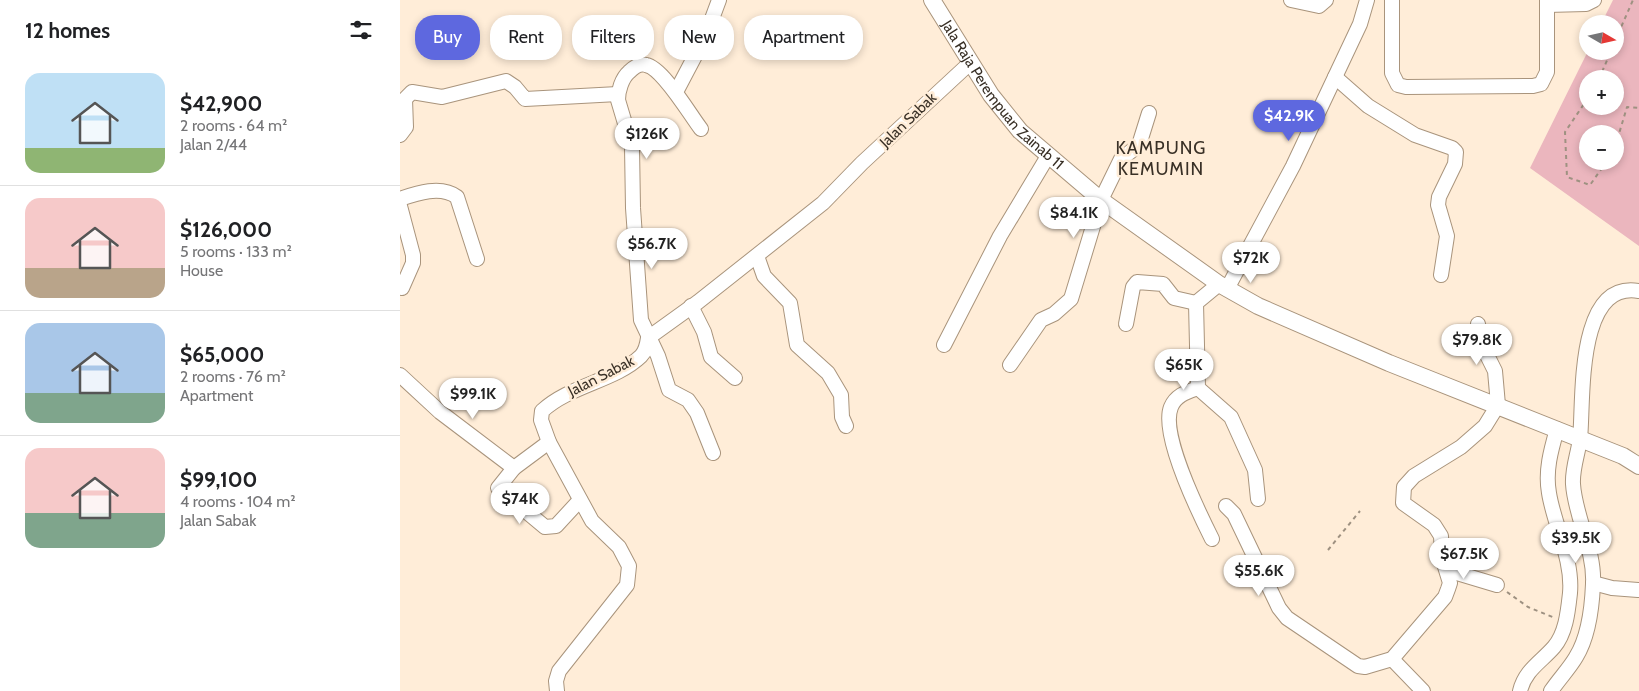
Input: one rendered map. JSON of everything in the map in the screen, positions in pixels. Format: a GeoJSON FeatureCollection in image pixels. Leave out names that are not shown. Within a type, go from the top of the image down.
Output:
{"type":"FeatureCollection","features":[{"type":"Feature","properties":{"kind":"main road","name":"Jala Raja Perempuan Zainab 11"},"geometry":{"type":"LineString","coordinates":[[932,0],[1002,110],[1048,156],[1101,200],[1223,287],[1258,306],[1389,363],[1623,456],[1639,466]]}},
{"type":"Feature","properties":{"kind":"street"},"geometry":{"type":"LineString","coordinates":[[676,92],[706,35],[718,0]]}},
{"type":"Feature","properties":{"kind":"street"},"geometry":{"type":"LineString","coordinates":[[1291,0],[1319,6],[1326,0]]}},
{"type":"Feature","properties":{"kind":"street"},"geometry":{"type":"LineString","coordinates":[[1126,324],[1133,287],[1137,282],[1163,284],[1174,298],[1196,303],[1223,287],[1293,166],[1360,24],[1366,0]]}},
{"type":"Feature","properties":{"kind":"street"},"geometry":{"type":"LineString","coordinates":[[1392,0],[1392,73],[1398,85],[1406,88],[1533,86],[1541,84],[1547,72],[1547,2],[1586,4],[1594,0]]}},
{"type":"Feature","properties":{"kind":"street","name":"Jalan Sabak"},"geometry":{"type":"LineString","coordinates":[[557,691],[556,681],[560,671],[628,581],[628,562],[619,548],[592,520],[580,500],[549,442],[540,420],[542,411],[565,394],[631,363],[646,348],[648,338],[757,256],[823,203],[862,163],[970,62]]}},
{"type":"Feature","properties":{"kind":"street"},"geometry":{"type":"LineString","coordinates":[[701,129],[682,104],[676,92],[648,65],[639,65],[628,73],[618,94],[632,146],[633,208],[641,320],[658,356],[669,390],[688,400],[697,413],[713,452]]}},
{"type":"Feature","properties":{"kind":"street"},"geometry":{"type":"LineString","coordinates":[[1335,77],[1368,106],[1415,135],[1452,148],[1456,152],[1455,164],[1443,189],[1438,205],[1447,236],[1441,275]]}},
{"type":"Feature","properties":{"kind":"street"},"geometry":{"type":"LineString","coordinates":[[400,135],[406,127],[405,99],[412,92],[442,97],[506,81],[515,87],[525,99],[618,94]]}},
{"type":"Feature","properties":{"kind":"street"},"geometry":{"type":"LineString","coordinates":[[1010,365],[1041,320],[1054,314],[1071,299],[1101,200],[1121,159],[1139,145],[1144,136],[1149,113]]}},
{"type":"Feature","properties":{"kind":"street"},"geometry":{"type":"LineString","coordinates":[[944,345],[1000,236],[1048,156]]}},
{"type":"Feature","properties":{"kind":"street"},"geometry":{"type":"LineString","coordinates":[[400,199],[442,190],[457,197],[477,259]]}},
{"type":"Feature","properties":{"kind":"street"},"geometry":{"type":"LineString","coordinates":[[400,206],[413,255],[413,263],[402,288]]}},
{"type":"Feature","properties":{"kind":"street"},"geometry":{"type":"LineString","coordinates":[[757,256],[764,276],[790,303],[797,345],[828,373],[841,395],[842,417],[846,426]]}},
{"type":"Feature","properties":{"kind":"street"},"geometry":{"type":"LineString","coordinates":[[1551,691],[1577,656],[1585,638],[1593,583],[1573,482],[1580,439],[1584,358],[1590,332],[1604,307],[1617,293],[1626,290],[1639,291]]}},
{"type":"Feature","properties":{"kind":"street"},"geometry":{"type":"LineString","coordinates":[[1196,303],[1198,388],[1231,417],[1255,470],[1258,499]]}},
{"type":"Feature","properties":{"kind":"street"},"geometry":{"type":"LineString","coordinates":[[691,306],[704,332],[711,357],[735,378]]}},
{"type":"Feature","properties":{"kind":"street"},"geometry":{"type":"LineString","coordinates":[[1226,506],[1234,514],[1279,608],[1287,618],[1358,666],[1365,667],[1392,659],[1445,597],[1450,582],[1442,557],[1441,536],[1434,525],[1403,503],[1404,487],[1414,476],[1461,446],[1485,426],[1498,405],[1495,371],[1482,345],[1478,324]]}},
{"type":"Feature","properties":{"kind":"street"},"geometry":{"type":"LineString","coordinates":[[400,375],[440,412],[514,468]]}},
{"type":"Feature","properties":{"kind":"street"},"geometry":{"type":"LineString","coordinates":[[1198,388],[1182,394],[1176,399],[1168,419],[1191,498],[1212,539]]}},
{"type":"Feature","properties":{"kind":"street"},"geometry":{"type":"LineString","coordinates":[[1520,691],[1523,681],[1531,668],[1555,646],[1562,635],[1566,622],[1570,579],[1547,480],[1549,461],[1557,429]]}},
{"type":"Feature","properties":{"kind":"street"},"geometry":{"type":"LineString","coordinates":[[549,442],[514,468],[498,488],[545,526],[556,526],[580,500]]}},
{"type":"Feature","properties":{"kind":"street"},"geometry":{"type":"LineString","coordinates":[[1447,570],[1497,585]]}},
{"type":"Feature","properties":{"kind":"street"},"geometry":{"type":"LineString","coordinates":[[1593,583],[1612,588],[1638,590]]}},
{"type":"Feature","properties":{"kind":"street"},"geometry":{"type":"LineString","coordinates":[[1392,659],[1423,691]]}},
{"type":"Feature","properties":{"kind":"path"},"geometry":{"type":"LineString","coordinates":[[1624,21],[1633,0]]}},
{"type":"Feature","properties":{"kind":"path"},"geometry":{"type":"LineString","coordinates":[[1622,125],[1627,107],[1639,108]]}},
{"type":"Feature","properties":{"kind":"path"},"geometry":{"type":"LineString","coordinates":[[1579,111],[1565,132],[1567,177],[1590,185],[1601,170]]}},
{"type":"Feature","properties":{"kind":"path"},"geometry":{"type":"LineString","coordinates":[[1328,550],[1360,511]]}},
{"type":"Feature","properties":{"kind":"path"},"geometry":{"type":"LineString","coordinates":[[1497,585],[1528,607],[1566,622]]}},
{"type":"Feature","properties":{"kind":"shaded area"},"geometry":{"type":"Polygon","coordinates":[[[1613,0],[1639,0],[1639,246],[1530,168],[1584,60],[1624,60],[1624,15],[1606,15],[1613,0]]]}},
{"type":"Feature","properties":{"kind":"district","name":"KAMPUNG KEMUMIN"},"geometry":{"type":"Point","coordinates":[1161,158]}}]}
